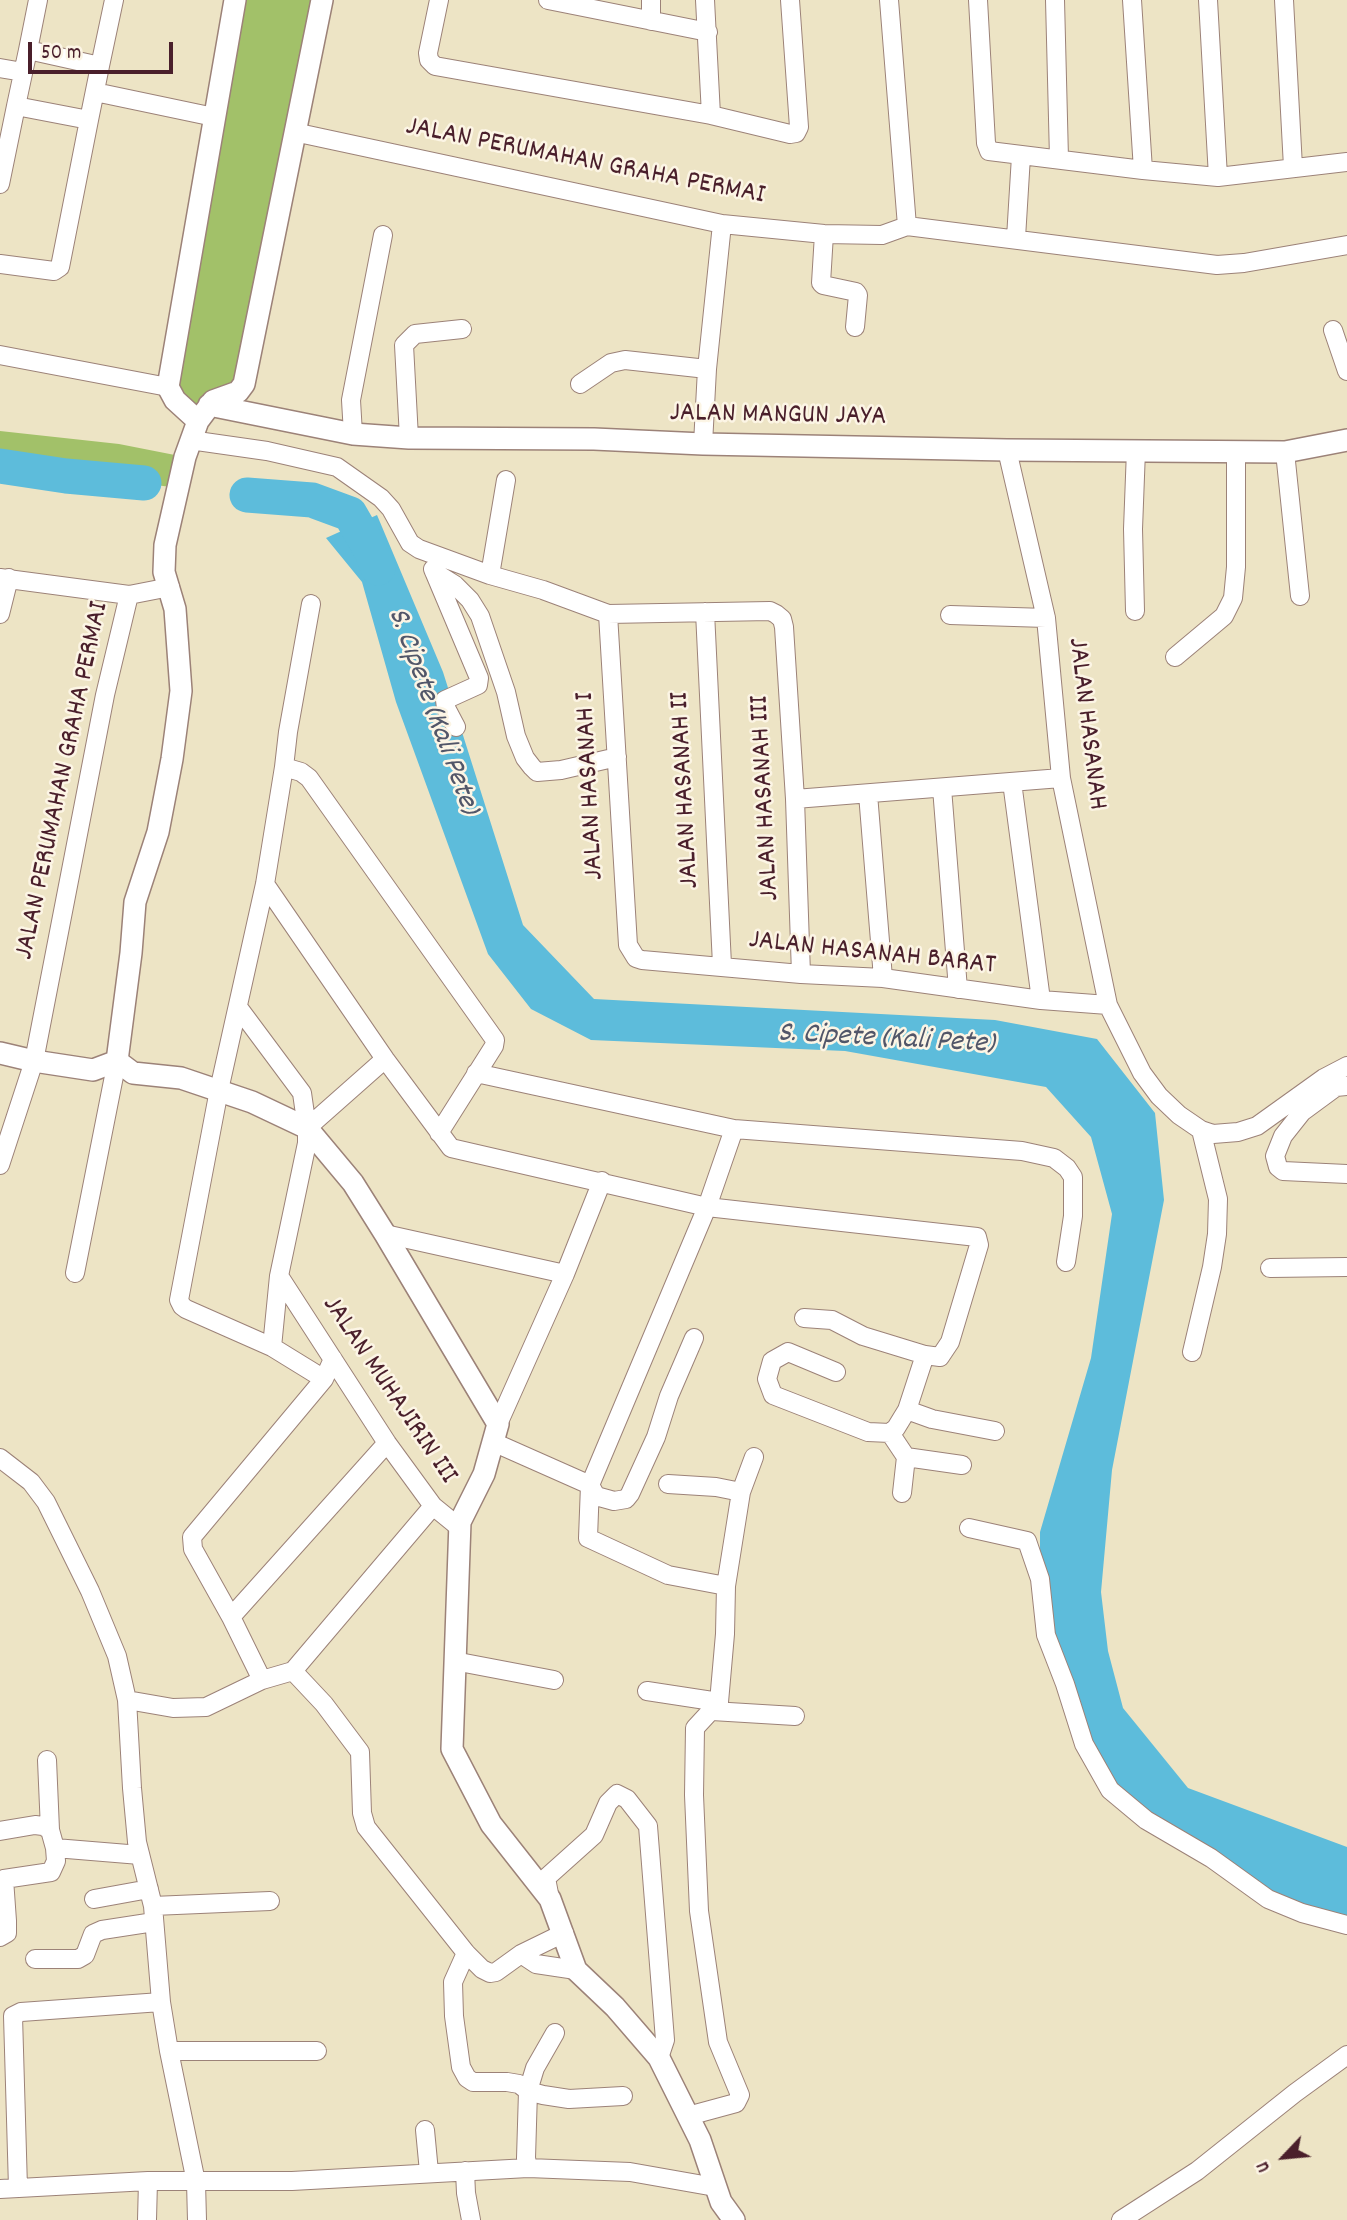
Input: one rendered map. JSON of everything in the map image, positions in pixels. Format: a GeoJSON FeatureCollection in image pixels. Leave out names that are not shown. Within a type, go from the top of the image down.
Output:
{"type":"FeatureCollection","features":[{"type":"Feature","properties":{"kind":"street"},"geometry":{"type":"LineString","coordinates":[[0,184],[38,0]]}},
{"type":"Feature","properties":{"kind":"street"},"geometry":{"type":"LineString","coordinates":[[0,264],[54,271],[60,267],[114,0]]}},
{"type":"Feature","properties":{"kind":"street"},"geometry":{"type":"LineString","coordinates":[[235,0],[168,387],[195,431],[337,467],[381,498],[391,509],[410,543],[490,575],[543,590],[608,614],[705,612]]}},
{"type":"Feature","properties":{"kind":"street"},"geometry":{"type":"LineString","coordinates":[[75,1273],[117,1061],[135,902],[158,832],[172,760],[181,691],[175,609],[164,572],[165,545],[195,431],[222,396],[238,392],[244,384],[323,0]]}},
{"type":"Feature","properties":{"kind":"street"},"geometry":{"type":"LineString","coordinates":[[439,0],[428,53],[429,60],[435,66],[712,115],[790,134],[798,131],[790,0]]}},
{"type":"Feature","properties":{"kind":"street"},"geometry":{"type":"LineString","coordinates":[[548,0],[708,32]]}},
{"type":"Feature","properties":{"kind":"street"},"geometry":{"type":"LineString","coordinates":[[651,0],[652,21]]}},
{"type":"Feature","properties":{"kind":"street"},"geometry":{"type":"LineString","coordinates":[[705,0],[712,115]]}},
{"type":"Feature","properties":{"kind":"street"},"geometry":{"type":"LineString","coordinates":[[889,0],[906,226]]}},
{"type":"Feature","properties":{"kind":"street"},"geometry":{"type":"LineString","coordinates":[[978,0],[987,148],[991,152],[1218,177],[1347,162]]}},
{"type":"Feature","properties":{"kind":"street"},"geometry":{"type":"LineString","coordinates":[[1055,0],[1059,158]]}},
{"type":"Feature","properties":{"kind":"street"},"geometry":{"type":"LineString","coordinates":[[1132,0],[1143,170]]}},
{"type":"Feature","properties":{"kind":"street"},"geometry":{"type":"LineString","coordinates":[[1208,0],[1218,177]]}},
{"type":"Feature","properties":{"kind":"street"},"geometry":{"type":"LineString","coordinates":[[1284,0],[1293,167]]}},
{"type":"Feature","properties":{"kind":"street"},"geometry":{"type":"LineString","coordinates":[[28,50],[100,66]]}},
{"type":"Feature","properties":{"kind":"street"},"geometry":{"type":"LineString","coordinates":[[0,68],[23,72]]}},
{"type":"Feature","properties":{"kind":"street"},"geometry":{"type":"LineString","coordinates":[[95,92],[214,117]]}},
{"type":"Feature","properties":{"kind":"street"},"geometry":{"type":"LineString","coordinates":[[16,106],[89,120]]}},
{"type":"Feature","properties":{"kind":"street","name":"JALAN PERUMAHAN GRAHA PERMAI"},"geometry":{"type":"LineString","coordinates":[[294,132],[722,224],[824,234],[882,235],[906,226],[1217,265],[1244,263],[1347,245]]}},
{"type":"Feature","properties":{"kind":"street"},"geometry":{"type":"LineString","coordinates":[[1016,238],[1021,156]]}},
{"type":"Feature","properties":{"kind":"street"},"geometry":{"type":"LineString","coordinates":[[703,444],[707,369],[722,224]]}},
{"type":"Feature","properties":{"kind":"street"},"geometry":{"type":"LineString","coordinates":[[824,234],[821,282],[823,285],[856,292],[855,327]]}},
{"type":"Feature","properties":{"kind":"street"},"geometry":{"type":"LineString","coordinates":[[353,434],[351,400],[383,235]]}},
{"type":"Feature","properties":{"kind":"street"},"geometry":{"type":"LineString","coordinates":[[409,438],[404,345],[415,334],[462,330]]}},
{"type":"Feature","properties":{"kind":"street"},"geometry":{"type":"LineString","coordinates":[[1333,330],[1347,371]]}},
{"type":"Feature","properties":{"kind":"street"},"geometry":{"type":"LineString","coordinates":[[0,355],[168,387]]}},
{"type":"Feature","properties":{"kind":"street"},"geometry":{"type":"LineString","coordinates":[[580,384],[611,363],[625,360],[707,369]]}},
{"type":"Feature","properties":{"kind":"street","name":"JALAN MANGUN JAYA"},"geometry":{"type":"LineString","coordinates":[[195,431],[1007,450],[1285,452],[1347,440]]}},
{"type":"Feature","properties":{"kind":"street","name":"JALAN HASANAH"},"geometry":{"type":"LineString","coordinates":[[1007,450],[1046,618],[1062,778],[1108,1005],[1142,1073],[1159,1096],[1179,1115],[1201,1130]]}},
{"type":"Feature","properties":{"kind":"street"},"geometry":{"type":"LineString","coordinates":[[1135,611],[1133,529],[1136,450]]}},
{"type":"Feature","properties":{"kind":"street"},"geometry":{"type":"LineString","coordinates":[[1175,657],[1224,616],[1233,598],[1236,567],[1236,451]]}},
{"type":"Feature","properties":{"kind":"street"},"geometry":{"type":"LineString","coordinates":[[1285,452],[1300,596]]}},
{"type":"Feature","properties":{"kind":"street"},"geometry":{"type":"LineString","coordinates":[[490,575],[506,480]]}},
{"type":"Feature","properties":{"kind":"street"},"geometry":{"type":"LineString","coordinates":[[427,552],[479,678],[478,685],[445,700],[456,727]]}},
{"type":"Feature","properties":{"kind":"street"},"geometry":{"type":"LineString","coordinates":[[434,572],[455,585],[470,600],[480,616],[503,682],[516,736],[532,767],[537,772],[561,770],[617,757]]}},
{"type":"Feature","properties":{"kind":"street"},"geometry":{"type":"LineString","coordinates":[[0,614],[4,578],[130,595]]}},
{"type":"Feature","properties":{"kind":"street","name":"JALAN PERUMAHAN GRAHA PERMAI"},"geometry":{"type":"LineString","coordinates":[[0,1165],[34,1061],[105,695],[130,595],[170,587]]}},
{"type":"Feature","properties":{"kind":"street"},"geometry":{"type":"LineString","coordinates":[[311,604],[265,884],[219,1090],[179,1303],[186,1309],[272,1347],[324,1379]]}},
{"type":"Feature","properties":{"kind":"street","name":"JALAN HASANAH III"},"geometry":{"type":"LineString","coordinates":[[705,612],[769,611],[782,619],[795,799],[801,974]]}},
{"type":"Feature","properties":{"kind":"street","name":"JALAN HASANAH II"},"geometry":{"type":"LineString","coordinates":[[705,612],[722,965]]}},
{"type":"Feature","properties":{"kind":"street","name":"JALAN HASANAH I"},"geometry":{"type":"LineString","coordinates":[[608,614],[628,945],[632,953]]}},
{"type":"Feature","properties":{"kind":"street"},"geometry":{"type":"LineString","coordinates":[[950,615],[1046,618]]}},
{"type":"Feature","properties":{"kind":"street"},"geometry":{"type":"LineString","coordinates":[[284,767],[301,772],[309,778],[495,1040],[494,1046],[439,1133]]}},
{"type":"Feature","properties":{"kind":"street"},"geometry":{"type":"LineString","coordinates":[[795,799],[1062,778]]}},
{"type":"Feature","properties":{"kind":"street"},"geometry":{"type":"LineString","coordinates":[[1012,782],[1041,1000]]}},
{"type":"Feature","properties":{"kind":"street"},"geometry":{"type":"LineString","coordinates":[[942,788],[958,989]]}},
{"type":"Feature","properties":{"kind":"street"},"geometry":{"type":"LineString","coordinates":[[868,794],[883,978]]}},
{"type":"Feature","properties":{"kind":"street"},"geometry":{"type":"LineString","coordinates":[[265,884],[385,1059],[451,1148],[707,1207],[978,1237],[979,1245],[950,1342],[940,1357],[863,1336],[832,1320],[804,1318]]}},
{"type":"Feature","properties":{"kind":"street","name":"JALAN HASANAH BARAT"},"geometry":{"type":"LineString","coordinates":[[632,953],[642,960],[801,974],[883,978],[1041,1000],[1108,1005]]}},
{"type":"Feature","properties":{"kind":"street"},"geometry":{"type":"LineString","coordinates":[[238,1007],[302,1093],[307,1128],[307,1143],[279,1276],[272,1347]]}},
{"type":"Feature","properties":{"kind":"street"},"geometry":{"type":"LineString","coordinates":[[0,1053],[93,1070],[117,1061]]}},
{"type":"Feature","properties":{"kind":"street"},"geometry":{"type":"LineString","coordinates":[[307,1128],[385,1059]]}},
{"type":"Feature","properties":{"kind":"street"},"geometry":{"type":"LineString","coordinates":[[117,1061],[133,1073],[181,1077],[219,1090],[307,1128],[353,1183],[385,1234],[495,1433],[590,1485],[596,1496],[614,1502],[626,1499],[630,1494],[656,1437],[669,1396],[694,1338]]}},
{"type":"Feature","properties":{"kind":"street"},"geometry":{"type":"LineString","coordinates":[[1201,1130],[1213,1134],[1238,1132],[1256,1126],[1324,1078],[1347,1066]]}},
{"type":"Feature","properties":{"kind":"street"},"geometry":{"type":"LineString","coordinates":[[476,1073],[734,1129],[1022,1151],[1054,1158],[1067,1168],[1073,1177],[1073,1216],[1066,1262]]}},
{"type":"Feature","properties":{"kind":"street"},"geometry":{"type":"LineString","coordinates":[[1347,1086],[1336,1087],[1302,1112],[1283,1136],[1275,1156],[1275,1162],[1283,1171],[1347,1174]]}},
{"type":"Feature","properties":{"kind":"street"},"geometry":{"type":"LineString","coordinates":[[726,1586],[668,1575],[588,1538],[590,1485],[707,1207],[734,1129]]}},
{"type":"Feature","properties":{"kind":"street"},"geometry":{"type":"LineString","coordinates":[[1192,1352],[1212,1266],[1218,1199],[1201,1130]]}},
{"type":"Feature","properties":{"kind":"street"},"geometry":{"type":"LineString","coordinates":[[551,1899],[491,1824],[452,1749],[460,1522],[484,1474],[495,1433],[565,1274],[602,1181]]}},
{"type":"Feature","properties":{"kind":"street"},"geometry":{"type":"LineString","coordinates":[[385,1234],[565,1274]]}},
{"type":"Feature","properties":{"kind":"street"},"geometry":{"type":"LineString","coordinates":[[1270,1268],[1347,1267]]}},
{"type":"Feature","properties":{"kind":"street","name":"JALAN MUHAJIRIN III"},"geometry":{"type":"LineString","coordinates":[[279,1276],[387,1443],[433,1506],[460,1528]]}},
{"type":"Feature","properties":{"kind":"street"},"geometry":{"type":"LineString","coordinates":[[836,1372],[788,1352],[772,1361],[767,1379],[772,1395],[868,1432],[890,1433],[903,1419],[925,1355]]}},
{"type":"Feature","properties":{"kind":"street"},"geometry":{"type":"LineString","coordinates":[[262,1680],[193,1549],[192,1537],[324,1379],[333,1359]]}},
{"type":"Feature","properties":{"kind":"street"},"geometry":{"type":"LineString","coordinates":[[906,1410],[932,1419],[995,1432]]}},
{"type":"Feature","properties":{"kind":"street"},"geometry":{"type":"LineString","coordinates":[[890,1433],[906,1457],[902,1493]]}},
{"type":"Feature","properties":{"kind":"street"},"geometry":{"type":"LineString","coordinates":[[231,1617],[387,1443]]}},
{"type":"Feature","properties":{"kind":"street"},"geometry":{"type":"LineString","coordinates":[[688,2116],[736,2103],[740,2095],[719,2042],[699,1911],[694,1795],[695,1728],[715,1706],[725,1634],[726,1586],[741,1492],[754,1457]]}},
{"type":"Feature","properties":{"kind":"street"},"geometry":{"type":"LineString","coordinates":[[906,1457],[962,1465]]}},
{"type":"Feature","properties":{"kind":"street"},"geometry":{"type":"LineString","coordinates":[[0,1458],[31,1482],[46,1502],[117,1656],[127,1700],[132,1788],[140,1855],[152,1906],[161,2002],[169,2051],[196,2182],[197,2220]]}},
{"type":"Feature","properties":{"kind":"street"},"geometry":{"type":"LineString","coordinates":[[668,1485],[716,1487],[741,1492]]}},
{"type":"Feature","properties":{"kind":"street"},"geometry":{"type":"LineString","coordinates":[[127,1700],[173,1708],[206,1707],[262,1680],[293,1671],[433,1506]]}},
{"type":"Feature","properties":{"kind":"street"},"geometry":{"type":"LineString","coordinates":[[969,1528],[1027,1541],[1040,1579],[1046,1635],[1084,1744],[1110,1790],[1146,1820],[1211,1858],[1268,1899],[1302,1913],[1347,1925]]}},
{"type":"Feature","properties":{"kind":"street"},"geometry":{"type":"LineString","coordinates":[[454,1661],[554,1680]]}},
{"type":"Feature","properties":{"kind":"street"},"geometry":{"type":"LineString","coordinates":[[293,1671],[324,1704],[360,1752],[362,1813],[366,1827],[466,1953],[482,1969],[494,1973],[521,1954],[564,1933]]}},
{"type":"Feature","properties":{"kind":"street"},"geometry":{"type":"LineString","coordinates":[[647,1691],[715,1706],[795,1716]]}},
{"type":"Feature","properties":{"kind":"street"},"geometry":{"type":"LineString","coordinates":[[0,1937],[7,1933],[2,1880],[51,1871],[56,1861],[50,1830],[47,1760]]}},
{"type":"Feature","properties":{"kind":"street"},"geometry":{"type":"LineString","coordinates":[[546,1878],[594,1835],[608,1803],[617,1794],[627,1799],[648,1826],[665,2040],[659,2058]]}},
{"type":"Feature","properties":{"kind":"street"},"geometry":{"type":"LineString","coordinates":[[477,1798],[546,1878],[576,1970],[615,2007],[659,2058],[700,2140],[721,2202],[734,2220]]}},
{"type":"Feature","properties":{"kind":"street"},"geometry":{"type":"LineString","coordinates":[[0,1831],[35,1825],[50,1830]]}},
{"type":"Feature","properties":{"kind":"street"},"geometry":{"type":"LineString","coordinates":[[55,1848],[140,1855]]}},
{"type":"Feature","properties":{"kind":"street"},"geometry":{"type":"LineString","coordinates":[[94,1899],[152,1906],[270,1901]]}},
{"type":"Feature","properties":{"kind":"street"},"geometry":{"type":"LineString","coordinates":[[35,1959],[78,1959],[85,1955],[93,1934],[152,1906]]}},
{"type":"Feature","properties":{"kind":"street"},"geometry":{"type":"LineString","coordinates":[[466,1953],[453,1982],[454,2017],[461,2067],[467,2078],[473,2082],[507,2081],[519,2084],[527,2091],[569,2099],[623,2096]]}},
{"type":"Feature","properties":{"kind":"street"},"geometry":{"type":"LineString","coordinates":[[521,1954],[536,1964],[576,1970]]}},
{"type":"Feature","properties":{"kind":"street"},"geometry":{"type":"LineString","coordinates":[[161,2002],[20,2012],[13,2016],[9,2188],[148,2181],[292,2180],[528,2168],[630,2172],[715,2187]]}},
{"type":"Feature","properties":{"kind":"street"},"geometry":{"type":"LineString","coordinates":[[528,2168],[527,2091],[535,2068],[555,2034]]}},
{"type":"Feature","properties":{"kind":"street"},"geometry":{"type":"LineString","coordinates":[[169,2051],[317,2051]]}},
{"type":"Feature","properties":{"kind":"street"},"geometry":{"type":"LineString","coordinates":[[1121,2220],[1197,2171],[1347,2055]]}},
{"type":"Feature","properties":{"kind":"street"},"geometry":{"type":"LineString","coordinates":[[425,2130],[429,2172]]}},
{"type":"Feature","properties":{"kind":"street"},"geometry":{"type":"LineString","coordinates":[[465,2171],[471,2220]]}},
{"type":"Feature","properties":{"kind":"street"},"geometry":{"type":"LineString","coordinates":[[147,2220],[148,2181]]}},
{"type":"Feature","properties":{"kind":"green space"},"geometry":{"type":"Polygon","coordinates":[[[235,0],[322,0],[244,384],[206,408],[175,400],[235,0]]]}},
{"type":"Feature","properties":{"kind":"green space"},"geometry":{"type":"Polygon","coordinates":[[[0,431],[119,444],[185,457],[178,488],[0,464],[0,431]]]}},
{"type":"Feature","properties":{"kind":"water"},"geometry":{"type":"Polygon","coordinates":[[[377,515],[443,672],[523,925],[594,999],[995,1020],[1097,1039],[1155,1113],[1164,1200],[1112,1470],[1101,1592],[1108,1651],[1123,1708],[1188,1788],[1347,1847],[1347,1925],[1302,1913],[1110,1790],[1084,1744],[1040,1579],[1040,1532],[1091,1358],[1112,1214],[1091,1137],[1046,1087],[845,1051],[591,1040],[531,1009],[488,954],[396,702],[362,582],[326,538],[377,515]]]}},
{"type":"Feature","properties":{"kind":"waterway","name":"S. Cipete (Kali Pete)"},"geometry":{"type":"LineString","coordinates":[[0,466],[66,476],[144,483]]}},
{"type":"Feature","properties":{"kind":"waterway","name":"S. Cipete (Kali Pete)"},"geometry":{"type":"LineString","coordinates":[[247,495],[312,500],[350,514],[378,568]]}}]}
